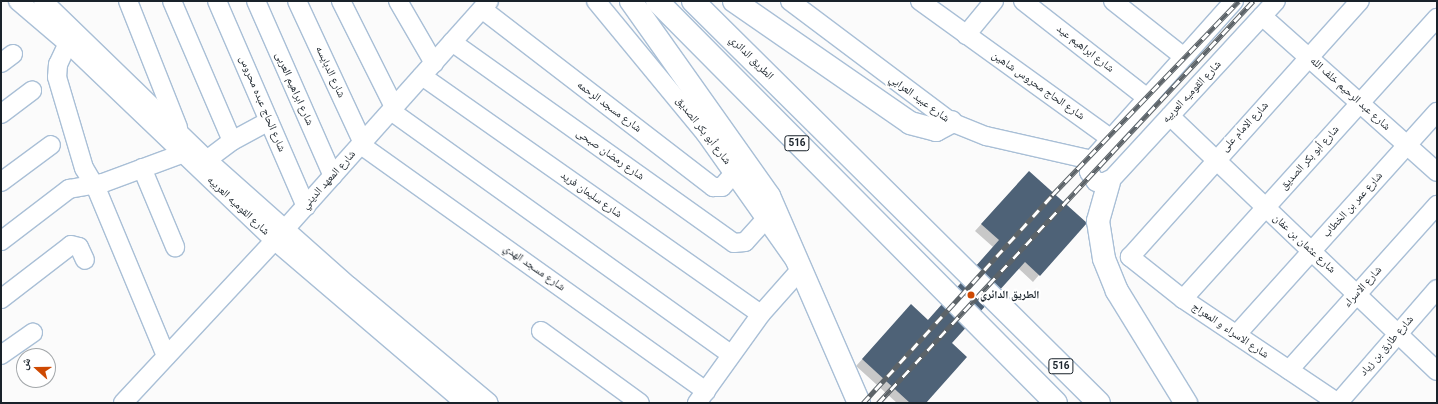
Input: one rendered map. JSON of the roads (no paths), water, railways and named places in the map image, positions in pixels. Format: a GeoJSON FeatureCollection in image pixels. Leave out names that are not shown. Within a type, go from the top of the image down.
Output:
{"type":"FeatureCollection","features":[{"type":"Feature","properties":{"kind":"highway"},"geometry":{"type":"LineString","coordinates":[[631,1],[769,196],[859,403]]}},
{"type":"Feature","properties":{"kind":"highway","name":"516"},"geometry":{"type":"LineString","coordinates":[[657,1],[1000,349],[1056,403]]}},
{"type":"Feature","properties":{"kind":"highway","name":"الطريق الدائري"},"geometry":{"type":"LineString","coordinates":[[694,1],[1099,403]]}},
{"type":"Feature","properties":{"kind":"highway"},"geometry":{"type":"LineString","coordinates":[[734,1],[910,123],[936,130],[951,122]]}},
{"type":"Feature","properties":{"kind":"highway"},"geometry":{"type":"LineString","coordinates":[[1109,182],[1098,221],[1104,259],[1116,291],[1186,403]]}},
{"type":"Feature","properties":{"kind":"street","name":"شارع القوميه العربيه"},"geometry":{"type":"LineString","coordinates":[[18,1],[195,154],[280,235],[465,403]]}},
{"type":"Feature","properties":{"kind":"street","name":"شارع القوميه العربيه"},"geometry":{"type":"LineString","coordinates":[[44,1],[180,133],[195,154],[280,235],[489,403]]}},
{"type":"Feature","properties":{"kind":"street"},"geometry":{"type":"LineString","coordinates":[[128,1],[180,133]]}},
{"type":"Feature","properties":{"kind":"street"},"geometry":{"type":"LineString","coordinates":[[172,1],[232,141]]}},
{"type":"Feature","properties":{"kind":"street","name":"شارع الحاج عبده محروس"},"geometry":{"type":"LineString","coordinates":[[218,1],[306,207]]}},
{"type":"Feature","properties":{"kind":"street","name":"شارع ابراهيم العربى"},"geometry":{"type":"LineString","coordinates":[[256,1],[333,176]]}},
{"type":"Feature","properties":{"kind":"street","name":"شارع الدبايسه"},"geometry":{"type":"LineString","coordinates":[[297,1],[362,144]]}},
{"type":"Feature","properties":{"kind":"street"},"geometry":{"type":"LineString","coordinates":[[341,1],[393,109],[731,354]]}},
{"type":"Feature","properties":{"kind":"street"},"geometry":{"type":"LineString","coordinates":[[398,1],[434,64]]}},
{"type":"Feature","properties":{"kind":"street","name":"شارع أبو بكر الصديق"},"geometry":{"type":"LineString","coordinates":[[596,1],[734,173],[801,269]]}},
{"type":"Feature","properties":{"kind":"street","name":"شارع عبيد العرابي"},"geometry":{"type":"LineString","coordinates":[[790,1],[951,122],[986,136],[1092,160]]}},
{"type":"Feature","properties":{"kind":"street","name":"شارع الحاج محروس شاهين"},"geometry":{"type":"LineString","coordinates":[[920,1],[1110,138]]}},
{"type":"Feature","properties":{"kind":"street"},"geometry":{"type":"LineString","coordinates":[[966,35],[994,1]]}},
{"type":"Feature","properties":{"kind":"street","name":"شارع ابراهيم عيد"},"geometry":{"type":"LineString","coordinates":[[1023,1],[1147,98]]}},
{"type":"Feature","properties":{"kind":"street"},"geometry":{"type":"LineString","coordinates":[[1113,1],[1184,57]]}},
{"type":"Feature","properties":{"kind":"street"},"geometry":{"type":"LineString","coordinates":[[1109,182],[1096,182],[1091,178],[1089,166],[1092,160],[1110,138],[1234,1]]}},
{"type":"Feature","properties":{"kind":"street","name":"شارع القوميه العربيه"},"geometry":{"type":"LineString","coordinates":[[1109,182],[1276,1]]}},
{"type":"Feature","properties":{"kind":"street","name":"شارع الامام على"},"geometry":{"type":"LineString","coordinates":[[1131,253],[1360,1]]}},
{"type":"Feature","properties":{"kind":"street","name":"شارع المعهد الديني"},"geometry":{"type":"LineString","coordinates":[[123,403],[306,207],[485,5]]}},
{"type":"Feature","properties":{"kind":"street","name":"شارع مسجد الرحمه"},"geometry":{"type":"LineString","coordinates":[[485,5],[714,187],[722,187],[734,173]]}},
{"type":"Feature","properties":{"kind":"street","name":"شارع عبد الرحيم خلف الله"},"geometry":{"type":"LineString","coordinates":[[1262,16],[1437,172]]}},
{"type":"Feature","properties":{"kind":"street","name":"شارع أبو بكر الصديق"},"geometry":{"type":"LineString","coordinates":[[1183,299],[1437,18]]}},
{"type":"Feature","properties":{"kind":"street","name":"شارع رمضان صبحى"},"geometry":{"type":"LineString","coordinates":[[452,42],[734,243],[745,242],[766,219]]}},
{"type":"Feature","properties":{"kind":"street"},"geometry":{"type":"LineString","coordinates":[[68,43],[58,64],[57,77],[84,168],[94,184],[166,356]]}},
{"type":"Feature","properties":{"kind":"street","name":"شارع سليمان فريد"},"geometry":{"type":"LineString","coordinates":[[422,76],[761,314]]}},
{"type":"Feature","properties":{"kind":"street"},"geometry":{"type":"LineString","coordinates":[[1,114],[32,91]]}},
{"type":"Feature","properties":{"kind":"street","name":"شارع عمر بن الخطاب"},"geometry":{"type":"LineString","coordinates":[[1237,334],[1437,112]]}},
{"type":"Feature","properties":{"kind":"street","name":"شارع عثمان بن عفان"},"geometry":{"type":"LineString","coordinates":[[1170,116],[1437,371]]}},
{"type":"Feature","properties":{"kind":"street"},"geometry":{"type":"LineString","coordinates":[[1,241],[68,190],[94,184],[142,168],[195,154],[232,141],[269,121]]}},
{"type":"Feature","properties":{"kind":"street"},"geometry":{"type":"LineString","coordinates":[[1,182],[51,144]]}},
{"type":"Feature","properties":{"kind":"street","name":"شارع مسجد الهدي"},"geometry":{"type":"LineString","coordinates":[[362,144],[702,397]]}},
{"type":"Feature","properties":{"kind":"street"},"geometry":{"type":"LineString","coordinates":[[142,168],[175,247]]}},
{"type":"Feature","properties":{"kind":"street","name":"شارع الاسراء"},"geometry":{"type":"LineString","coordinates":[[1289,370],[1437,205]]}},
{"type":"Feature","properties":{"kind":"street"},"geometry":{"type":"LineString","coordinates":[[1,299],[71,245],[79,247],[85,260]]}},
{"type":"Feature","properties":{"kind":"street","name":"شارع الاسراء و المعراج"},"geometry":{"type":"LineString","coordinates":[[1131,253],[1131,260],[1183,299],[1338,403]]}},
{"type":"Feature","properties":{"kind":"street"},"geometry":{"type":"LineString","coordinates":[[702,397],[731,354],[761,314],[801,269]]}},
{"type":"Feature","properties":{"kind":"street","name":"شارع طارق بن زياد"},"geometry":{"type":"LineString","coordinates":[[1338,403],[1437,289]]}},
{"type":"Feature","properties":{"kind":"street"},"geometry":{"type":"LineString","coordinates":[[542,331],[640,403]]}},
{"type":"Feature","properties":{"kind":"street"},"geometry":{"type":"LineString","coordinates":[[1,355],[33,332]]}},
{"type":"Feature","properties":{"kind":"railway"},"geometry":{"type":"LineString","coordinates":[[863,403],[1052,195],[1239,1]]}},
{"type":"Feature","properties":{"kind":"railway"},"geometry":{"type":"LineString","coordinates":[[878,403],[1253,1]]}},
{"type":"Feature","properties":{"kind":"place","name":"الطريق الدائري"},"geometry":{"type":"Point","coordinates":[971,295]}}]}
